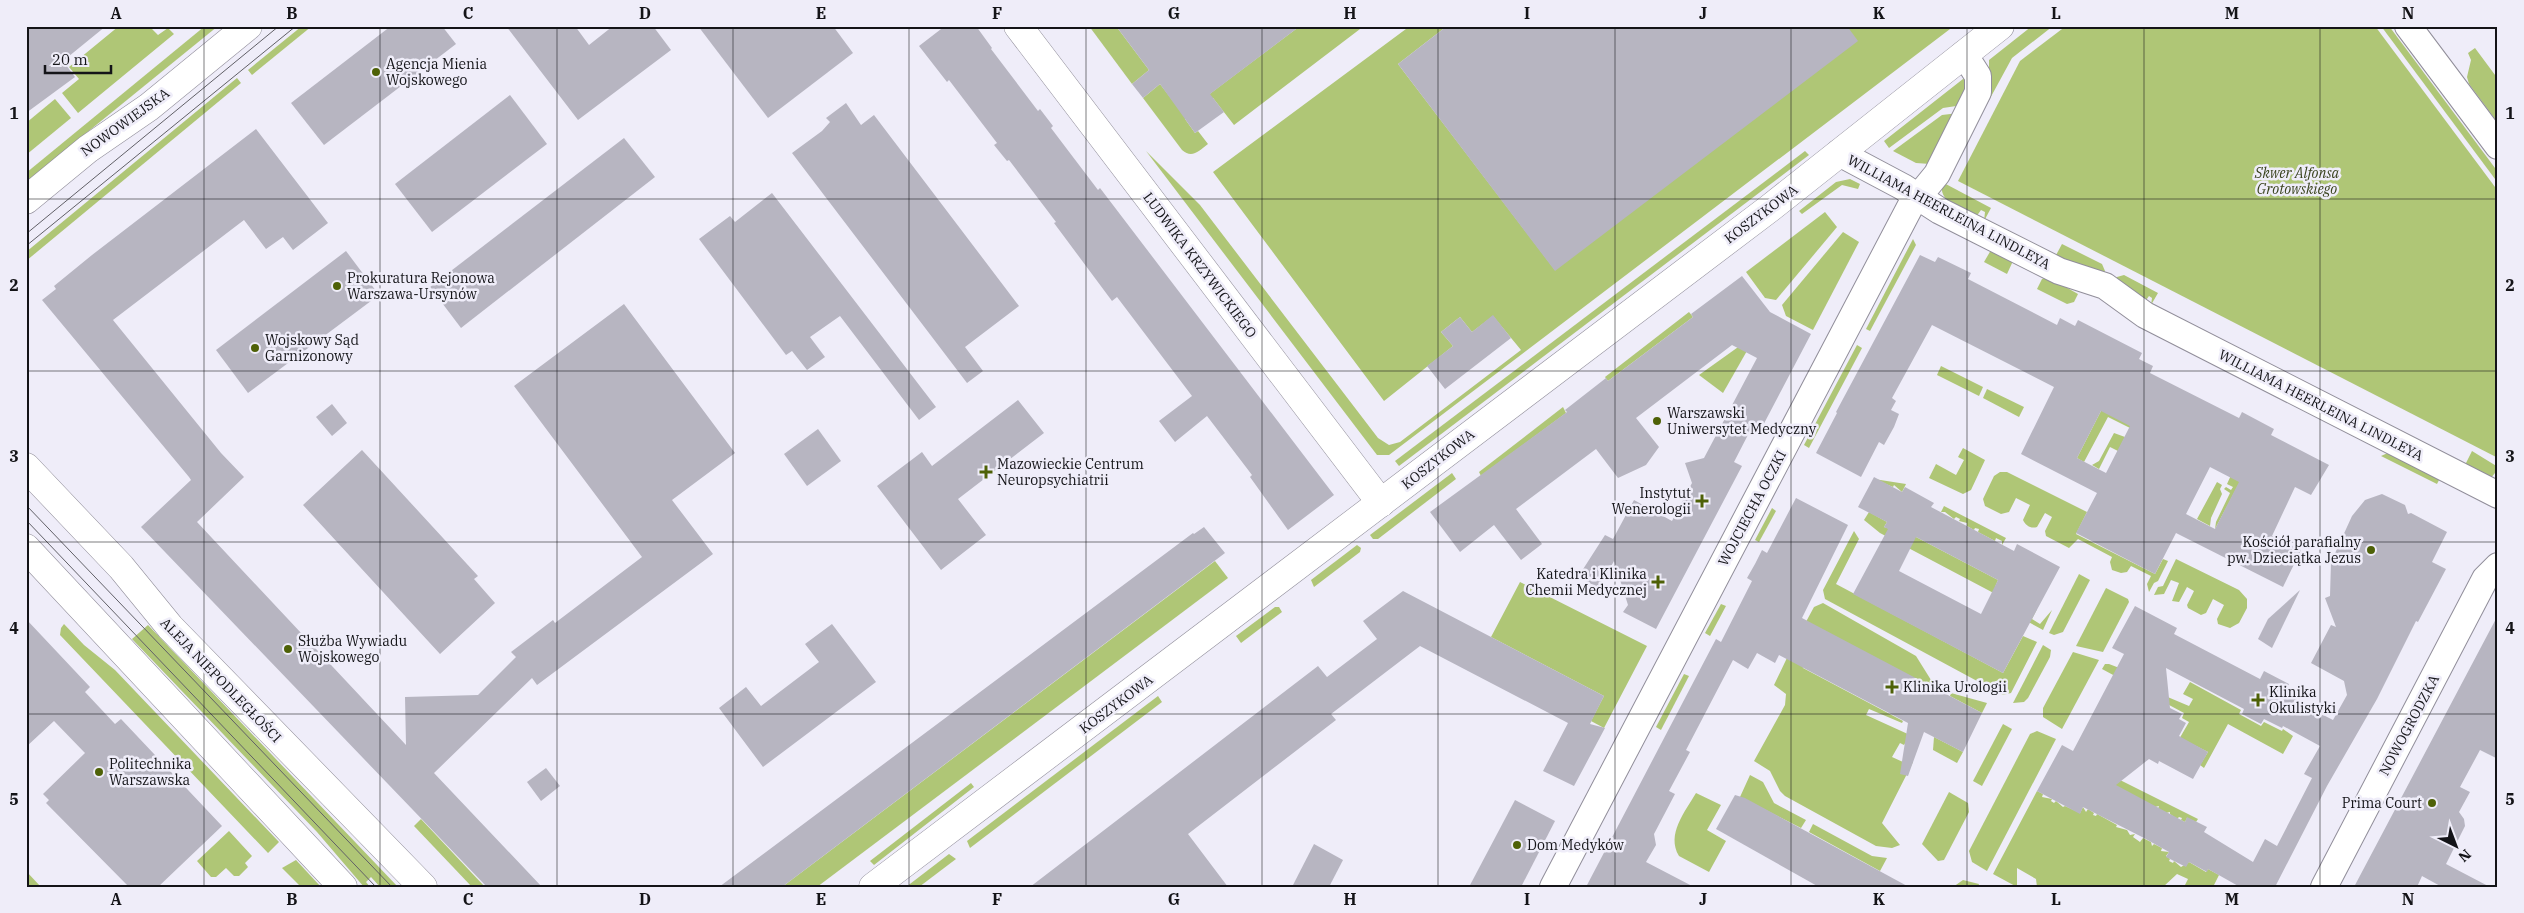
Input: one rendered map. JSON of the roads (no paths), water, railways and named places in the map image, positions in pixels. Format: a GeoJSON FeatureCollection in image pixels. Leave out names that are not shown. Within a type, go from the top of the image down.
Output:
{"type":"FeatureCollection","features":[{"type":"Feature","properties":{"kind":"street","name":"NOWOWIEJSKA"},"geometry":{"type":"LineString","coordinates":[[26,200],[88,149],[149,107],[248,26]]}},
{"type":"Feature","properties":{"kind":"street","name":"LUDWIKA KRZYWICKIEGO"},"geometry":{"type":"LineString","coordinates":[[1018,26],[1381,503]]}},
{"type":"Feature","properties":{"kind":"street","name":"KOSZYKOWA"},"geometry":{"type":"LineString","coordinates":[[873,887],[1381,503],[1839,153],[2000,26]]}},
{"type":"Feature","properties":{"kind":"street"},"geometry":{"type":"LineString","coordinates":[[2408,26],[2498,146]]}},
{"type":"Feature","properties":{"kind":"street","name":"WOJCIECHA OCZKI"},"geometry":{"type":"LineString","coordinates":[[1553,887],[1910,207],[1937,174],[1978,92],[1978,76],[1964,54]]}},
{"type":"Feature","properties":{"kind":"street","name":"WILLIAMA HEERLEINA LINDLEYA"},"geometry":{"type":"LineString","coordinates":[[1839,153],[2059,271],[2097,301],[2145,315],[2498,495]]}},
{"type":"Feature","properties":{"kind":"street","name":"ALEJA NIEPODLEGŁOŚCI"},"geometry":{"type":"LineString","coordinates":[[26,466],[115,560],[170,627],[423,887]]}},
{"type":"Feature","properties":{"kind":"street"},"geometry":{"type":"LineString","coordinates":[[26,548],[342,887]]}},
{"type":"Feature","properties":{"kind":"street","name":"NOWOGRODZKA"},"geometry":{"type":"LineString","coordinates":[[2324,887],[2485,579],[2498,566]]}},
{"type":"Feature","properties":{"kind":"tram line"},"geometry":{"type":"LineString","coordinates":[[26,234],[279,26]]}},
{"type":"Feature","properties":{"kind":"tram line"},"geometry":{"type":"LineString","coordinates":[[26,246],[296,26]]}},
{"type":"Feature","properties":{"kind":"tram line"},"geometry":{"type":"LineString","coordinates":[[26,505],[392,887]]}},
{"type":"Feature","properties":{"kind":"tram line"},"geometry":{"type":"LineString","coordinates":[[26,520],[376,887]]}},
{"type":"Feature","properties":{"kind":"place","name":"Agencja Mienia Wojskowego"},"geometry":{"type":"Point","coordinates":[376,72]}},
{"type":"Feature","properties":{"kind":"place","name":"Prokuratura Rejonowa Warszawa-Ursynów"},"geometry":{"type":"Point","coordinates":[337,286]}},
{"type":"Feature","properties":{"kind":"place","name":"Wojskowy Sąd Garnizonowy"},"geometry":{"type":"Point","coordinates":[255,348]}},
{"type":"Feature","properties":{"kind":"place","name":"Warszawski Uniwersytet Medyczny"},"geometry":{"type":"Point","coordinates":[1657,421]}},
{"type":"Feature","properties":{"kind":"place","name":"Mazowieckie Centrum Neuropsychiatrii"},"geometry":{"type":"Point","coordinates":[986,472]}},
{"type":"Feature","properties":{"kind":"place","name":"Instytut Wenerologii"},"geometry":{"type":"Point","coordinates":[1702,501]}},
{"type":"Feature","properties":{"kind":"place","name":"Kościół parafialny pw. Dzieciątka Jezus"},"geometry":{"type":"Point","coordinates":[2371,550]}},
{"type":"Feature","properties":{"kind":"place","name":"Katedra i Klinika Chemii Medycznej"},"geometry":{"type":"Point","coordinates":[1658,582]}},
{"type":"Feature","properties":{"kind":"place","name":"Służba Wywiadu Wojskowego"},"geometry":{"type":"Point","coordinates":[288,649]}},
{"type":"Feature","properties":{"kind":"place","name":"Klinika Urologii"},"geometry":{"type":"Point","coordinates":[1892,687]}},
{"type":"Feature","properties":{"kind":"place","name":"Klinika Okulistyki"},"geometry":{"type":"Point","coordinates":[2258,700]}},
{"type":"Feature","properties":{"kind":"place","name":"Politechnika Warszawska"},"geometry":{"type":"Point","coordinates":[99,772]}},
{"type":"Feature","properties":{"kind":"place","name":"Prima Court"},"geometry":{"type":"Point","coordinates":[2432,803]}},
{"type":"Feature","properties":{"kind":"place","name":"Dom Medyków"},"geometry":{"type":"Point","coordinates":[1517,845]}},
{"type":"Feature","properties":{"kind":"park label","name":"Skwer Alfonsa Grotowskiego"},"geometry":{"type":"Point","coordinates":[2297,182]}}]}
